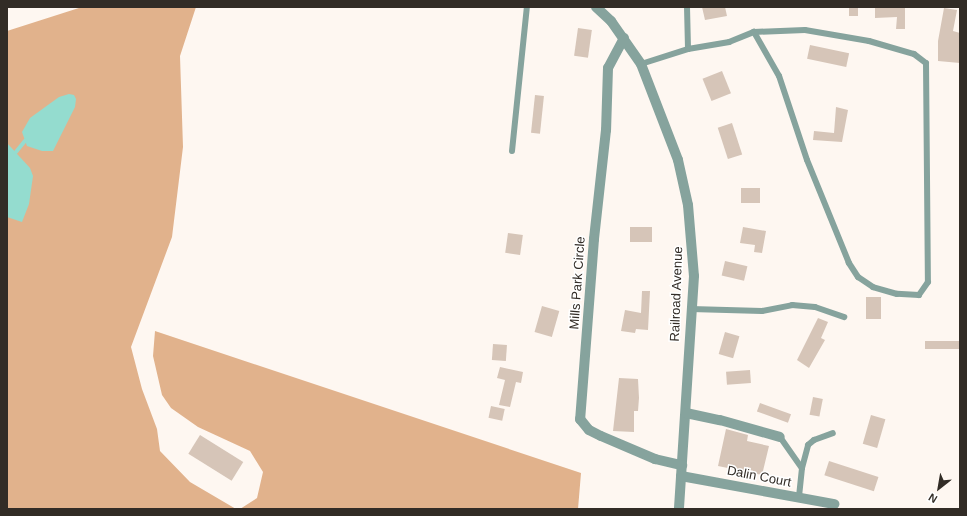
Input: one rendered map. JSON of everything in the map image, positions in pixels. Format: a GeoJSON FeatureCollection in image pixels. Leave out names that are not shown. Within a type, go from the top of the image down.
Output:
{"type":"FeatureCollection","features":[{"type":"Feature","properties":{"kind":"street","name":"Railroad Avenue"},"geometry":{"type":"LineString","coordinates":[[596,7],[624,38],[641,64],[685,186],[694,256],[686,413],[678,509]]}},
{"type":"Feature","properties":{"kind":"street","name":"Mills Park Circle"},"geometry":{"type":"LineString","coordinates":[[624,38],[608,68],[606,130],[594,239],[580,419],[589,430],[601,436],[655,459],[682,465]]}},
{"type":"Feature","properties":{"kind":"street"},"geometry":{"type":"LineString","coordinates":[[686,413],[720,420],[780,437]]}},
{"type":"Feature","properties":{"kind":"street","name":"Dalin Court"},"geometry":{"type":"LineString","coordinates":[[681,476],[834,504]]}},
{"type":"Feature","properties":{"kind":"lane"},"geometry":{"type":"LineString","coordinates":[[512,150],[527,7]]}},
{"type":"Feature","properties":{"kind":"lane"},"geometry":{"type":"LineString","coordinates":[[687,7],[688,49]]}},
{"type":"Feature","properties":{"kind":"lane"},"geometry":{"type":"LineString","coordinates":[[641,64],[688,49],[729,42],[754,32],[805,30],[869,41],[914,54],[926,63],[928,282],[918,295],[897,294],[873,287],[858,277],[848,263],[807,160],[779,76],[754,32]]}},
{"type":"Feature","properties":{"kind":"lane"},"geometry":{"type":"LineString","coordinates":[[691,309],[762,311],[792,305],[815,307],[844,317]]}},
{"type":"Feature","properties":{"kind":"lane"},"geometry":{"type":"LineString","coordinates":[[799,498],[802,468],[808,446],[814,440],[833,434]]}},
{"type":"Feature","properties":{"kind":"lane"},"geometry":{"type":"LineString","coordinates":[[780,437],[802,468]]}},
{"type":"Feature","properties":{"kind":"shaded area"},"geometry":{"type":"Polygon","coordinates":[[[82,7],[196,7],[180,56],[183,147],[172,237],[131,347],[142,389],[157,429],[160,451],[190,482],[236,509],[7,509],[7,31],[82,7]]]}},
{"type":"Feature","properties":{"kind":"shaded area"},"geometry":{"type":"Polygon","coordinates":[[[155,331],[581,473],[578,509],[240,509],[257,498],[263,472],[250,451],[198,427],[171,408],[162,395],[153,356],[155,331]]]}},
{"type":"Feature","properties":{"kind":"water"},"geometry":{"type":"Polygon","coordinates":[[[69,94],[74,95],[76,99],[75,107],[53,151],[42,151],[27,146],[22,132],[30,118],[59,97],[69,94]]]}},
{"type":"Feature","properties":{"kind":"water"},"geometry":{"type":"Polygon","coordinates":[[[7,143],[30,168],[33,176],[29,204],[22,222],[7,217],[7,143]]]}},
{"type":"Feature","properties":{"kind":"building"},"geometry":{"type":"Polygon","coordinates":[[[702,7],[725,7],[727,16],[705,20],[702,7]]]}},
{"type":"Feature","properties":{"kind":"building"},"geometry":{"type":"Polygon","coordinates":[[[849,7],[858,7],[858,16],[849,16],[849,7]]]}},
{"type":"Feature","properties":{"kind":"building"},"geometry":{"type":"Polygon","coordinates":[[[875,7],[905,7],[905,29],[896,29],[897,17],[875,18],[875,7]]]}},
{"type":"Feature","properties":{"kind":"building"},"geometry":{"type":"Polygon","coordinates":[[[944,8],[957,10],[953,31],[960,33],[960,63],[938,61],[938,41],[944,8]]]}},
{"type":"Feature","properties":{"kind":"building"},"geometry":{"type":"Polygon","coordinates":[[[578,28],[592,30],[588,58],[574,56],[578,28]]]}},
{"type":"Feature","properties":{"kind":"building"},"geometry":{"type":"Polygon","coordinates":[[[810,45],[849,53],[846,67],[807,59],[810,45]]]}},
{"type":"Feature","properties":{"kind":"building"},"geometry":{"type":"Polygon","coordinates":[[[722,71],[731,93],[712,101],[703,79],[722,71]]]}},
{"type":"Feature","properties":{"kind":"building"},"geometry":{"type":"Polygon","coordinates":[[[535,95],[544,96],[540,134],[531,133],[535,95]]]}},
{"type":"Feature","properties":{"kind":"building"},"geometry":{"type":"Polygon","coordinates":[[[836,107],[848,110],[842,142],[813,140],[814,131],[834,133],[836,107]]]}},
{"type":"Feature","properties":{"kind":"building"},"geometry":{"type":"Polygon","coordinates":[[[732,123],[742,154],[728,159],[718,128],[732,123]]]}},
{"type":"Feature","properties":{"kind":"building"},"geometry":{"type":"Polygon","coordinates":[[[741,188],[760,188],[760,203],[741,203],[741,188]]]}},
{"type":"Feature","properties":{"kind":"building"},"geometry":{"type":"Polygon","coordinates":[[[630,227],[652,227],[652,242],[630,242],[630,227]]]}},
{"type":"Feature","properties":{"kind":"building"},"geometry":{"type":"Polygon","coordinates":[[[743,227],[766,231],[762,253],[754,252],[755,245],[740,243],[743,227]]]}},
{"type":"Feature","properties":{"kind":"building"},"geometry":{"type":"Polygon","coordinates":[[[508,233],[523,235],[520,255],[505,253],[508,233]]]}},
{"type":"Feature","properties":{"kind":"building"},"geometry":{"type":"Polygon","coordinates":[[[725,261],[747,266],[744,281],[722,276],[725,261]]]}},
{"type":"Feature","properties":{"kind":"building"},"geometry":{"type":"Polygon","coordinates":[[[642,291],[650,291],[648,330],[636,329],[635,333],[621,331],[625,310],[641,313],[642,291]]]}},
{"type":"Feature","properties":{"kind":"building"},"geometry":{"type":"Polygon","coordinates":[[[866,297],[881,297],[881,319],[866,319],[866,297]]]}},
{"type":"Feature","properties":{"kind":"building"},"geometry":{"type":"Polygon","coordinates":[[[542,306],[559,311],[552,337],[535,332],[542,306]]]}},
{"type":"Feature","properties":{"kind":"building"},"geometry":{"type":"Polygon","coordinates":[[[818,318],[828,322],[821,338],[825,340],[809,368],[797,360],[818,318]]]}},
{"type":"Feature","properties":{"kind":"building"},"geometry":{"type":"Polygon","coordinates":[[[725,332],[739,336],[733,358],[719,354],[725,332]]]}},
{"type":"Feature","properties":{"kind":"building"},"geometry":{"type":"Polygon","coordinates":[[[925,341],[960,341],[960,349],[925,349],[925,341]]]}},
{"type":"Feature","properties":{"kind":"building"},"geometry":{"type":"Polygon","coordinates":[[[493,344],[507,345],[506,361],[492,360],[493,344]]]}},
{"type":"Feature","properties":{"kind":"building"},"geometry":{"type":"Polygon","coordinates":[[[500,367],[523,372],[521,383],[516,382],[510,407],[499,405],[505,380],[497,378],[500,367]]]}},
{"type":"Feature","properties":{"kind":"building"},"geometry":{"type":"Polygon","coordinates":[[[750,370],[751,383],[727,385],[726,372],[750,370]]]}},
{"type":"Feature","properties":{"kind":"building"},"geometry":{"type":"Polygon","coordinates":[[[619,378],[638,379],[639,398],[638,411],[634,411],[634,432],[613,431],[619,378]]]}},
{"type":"Feature","properties":{"kind":"building"},"geometry":{"type":"Polygon","coordinates":[[[813,397],[823,399],[819,417],[810,415],[813,397]]]}},
{"type":"Feature","properties":{"kind":"building"},"geometry":{"type":"Polygon","coordinates":[[[760,403],[791,414],[788,423],[757,411],[760,403]]]}},
{"type":"Feature","properties":{"kind":"building"},"geometry":{"type":"Polygon","coordinates":[[[491,406],[505,409],[502,421],[489,418],[491,406]]]}},
{"type":"Feature","properties":{"kind":"building"},"geometry":{"type":"Polygon","coordinates":[[[871,415],[885,419],[877,448],[863,444],[871,415]]]}},
{"type":"Feature","properties":{"kind":"building"},"geometry":{"type":"Polygon","coordinates":[[[726,429],[748,435],[747,441],[769,446],[762,475],[718,466],[726,429]]]}},
{"type":"Feature","properties":{"kind":"building"},"geometry":{"type":"Polygon","coordinates":[[[200,435],[243,462],[232,481],[188,454],[200,435]]]}},
{"type":"Feature","properties":{"kind":"building"},"geometry":{"type":"Polygon","coordinates":[[[829,461],[878,477],[874,491],[824,475],[829,461]]]}},
{"type":"Feature","properties":{"kind":"waterway"},"geometry":{"type":"LineString","coordinates":[[16,152],[25,141]]}}]}
